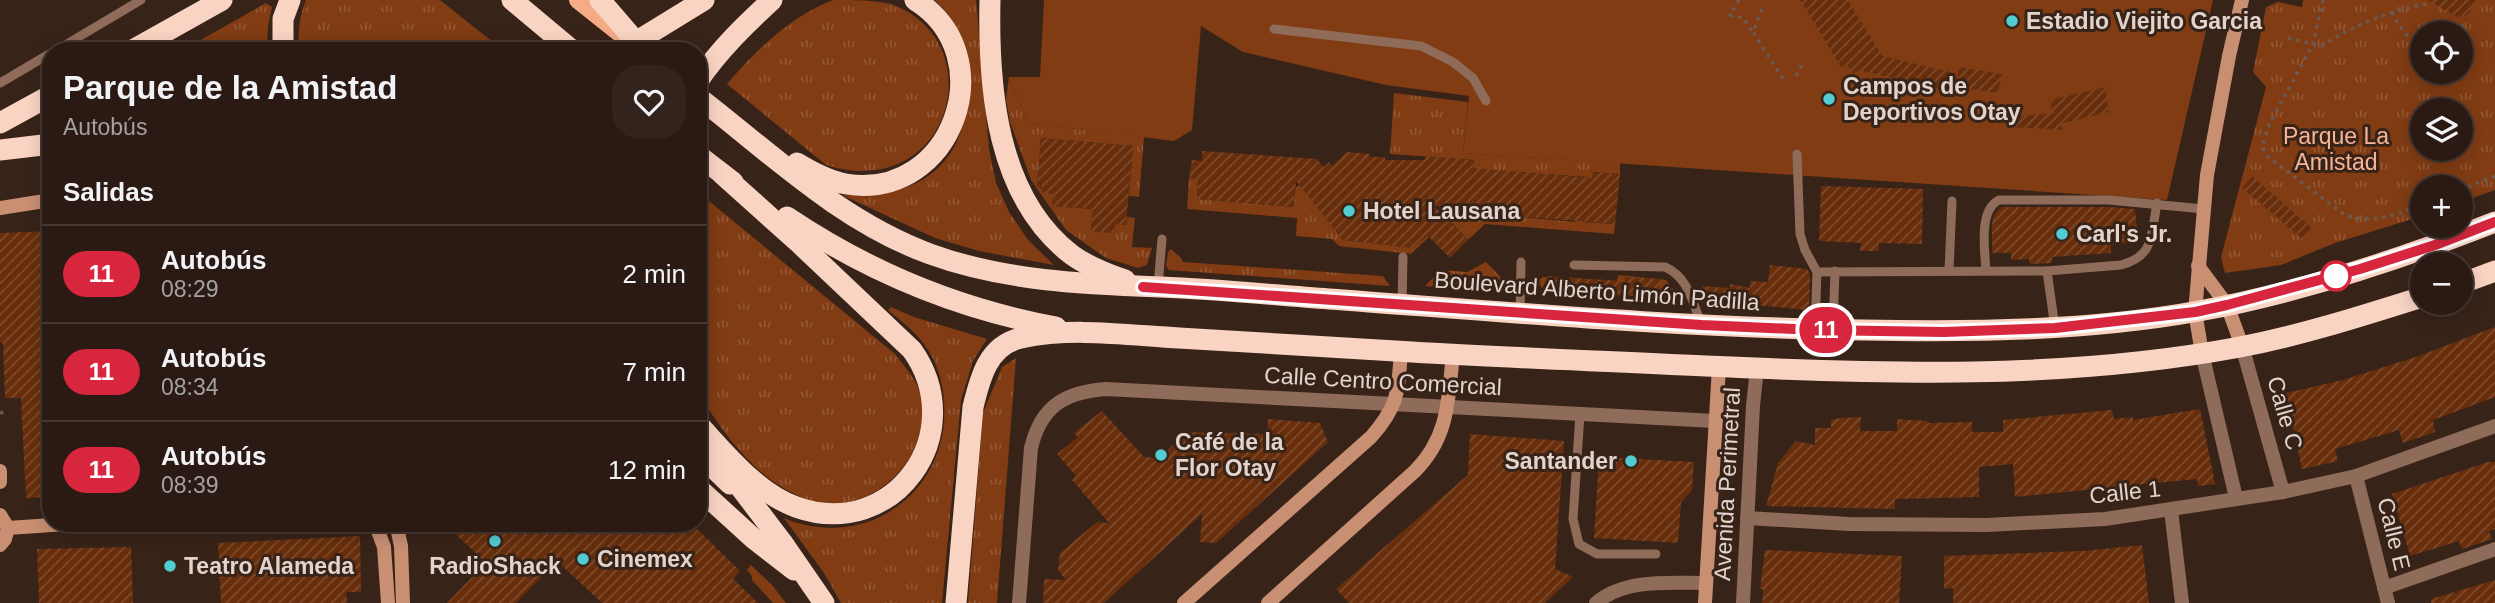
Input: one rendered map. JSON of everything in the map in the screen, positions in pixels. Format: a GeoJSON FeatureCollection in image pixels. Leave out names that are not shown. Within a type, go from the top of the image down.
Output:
{"type":"FeatureCollection","features":[{"type":"Feature","properties":{"kind":"highway"},"geometry":{"type":"LineString","coordinates":[[147,42],[222,0]]}},
{"type":"Feature","properties":{"kind":"highway"},"geometry":{"type":"LineString","coordinates":[[283,42],[283,19],[290,0]]}},
{"type":"Feature","properties":{"kind":"highway"},"geometry":{"type":"LineString","coordinates":[[512,0],[562,42]]}},
{"type":"Feature","properties":{"kind":"highway"},"geometry":{"type":"LineString","coordinates":[[600,0],[635,42]]}},
{"type":"Feature","properties":{"kind":"highway"},"geometry":{"type":"LineString","coordinates":[[636,42],[704,0]]}},
{"type":"Feature","properties":{"kind":"highway"},"geometry":{"type":"LineString","coordinates":[[707,68],[747,22],[772,0]]}},
{"type":"Feature","properties":{"kind":"highway"},"geometry":{"type":"LineString","coordinates":[[747,22],[786,0]]}},
{"type":"Feature","properties":{"kind":"highway"},"geometry":{"type":"LineString","coordinates":[[716,110],[797,164],[823,177],[846,184],[871,185],[895,180],[916,171],[949,131],[956,117],[960,88],[959,65],[950,35],[932,13],[915,0]]}},
{"type":"Feature","properties":{"kind":"highway"},"geometry":{"type":"LineString","coordinates":[[990,0],[989,47],[993,96],[1013,174],[1028,204],[1048,233],[1073,255],[1104,273],[1151,287]]}},
{"type":"Feature","properties":{"kind":"highway"},"geometry":{"type":"LineString","coordinates":[[532,16],[553,42]]}},
{"type":"Feature","properties":{"kind":"highway"},"geometry":{"type":"LineString","coordinates":[[0,123],[42,100]]}},
{"type":"Feature","properties":{"kind":"highway"},"geometry":{"type":"LineString","coordinates":[[707,103],[823,197],[847,213],[925,252],[961,264],[1066,283],[1151,287]]}},
{"type":"Feature","properties":{"kind":"highway"},"geometry":{"type":"LineString","coordinates":[[0,150],[42,145]]}},
{"type":"Feature","properties":{"kind":"highway"},"geometry":{"type":"LineString","coordinates":[[707,162],[799,243],[912,350],[923,365],[933,392],[934,414],[930,439],[906,485],[869,507],[823,514],[794,507],[764,489],[707,435]]}},
{"type":"Feature","properties":{"kind":"highway"},"geometry":{"type":"LineString","coordinates":[[722,174],[817,237],[902,282],[977,309],[1022,321],[1086,332],[1719,367],[1861,373],[1992,372],[2129,362],[2202,353],[2311,331],[2410,301]]}},
{"type":"Feature","properties":{"kind":"highway","name":"Boulevard Alberto Limón Padilla"},"geometry":{"type":"LineString","coordinates":[[1151,287],[1702,325],[1944,332],[2055,328],[2195,312],[2227,305],[2360,269],[2495,222]]}},
{"type":"Feature","properties":{"kind":"highway"},"geometry":{"type":"LineString","coordinates":[[2473,279],[2495,271]]}},
{"type":"Feature","properties":{"kind":"highway"},"geometry":{"type":"LineString","coordinates":[[956,603],[973,407],[987,362],[1002,344],[1020,338],[1086,332]]}},
{"type":"Feature","properties":{"kind":"highway"},"geometry":{"type":"LineString","coordinates":[[707,440],[824,603]]}},
{"type":"Feature","properties":{"kind":"highway"},"geometry":{"type":"LineString","coordinates":[[707,462],[761,515]]}},
{"type":"Feature","properties":{"kind":"highway"},"geometry":{"type":"LineString","coordinates":[[707,496],[754,539],[812,584]]}},
{"type":"Feature","properties":{"kind":"main road"},"geometry":{"type":"LineString","coordinates":[[578,0],[631,42]]}},
{"type":"Feature","properties":{"kind":"street"},"geometry":{"type":"LineString","coordinates":[[2236,498],[2195,312],[2209,159],[2242,0]]}},
{"type":"Feature","properties":{"kind":"street"},"geometry":{"type":"LineString","coordinates":[[0,208],[42,201]]}},
{"type":"Feature","properties":{"kind":"street"},"geometry":{"type":"LineString","coordinates":[[2198,266],[2227,305],[2242,346]]}},
{"type":"Feature","properties":{"kind":"street","name":"Calle C"},"geometry":{"type":"LineString","coordinates":[[2242,346],[2283,492]]}},
{"type":"Feature","properties":{"kind":"street"},"geometry":{"type":"LineString","coordinates":[[1184,603],[1357,451],[1381,426],[1395,404],[1399,389],[1401,351]]}},
{"type":"Feature","properties":{"kind":"street"},"geometry":{"type":"LineString","coordinates":[[1268,603],[1424,461],[1439,438],[1448,407],[1453,354]]}},
{"type":"Feature","properties":{"kind":"street"},"geometry":{"type":"LineString","coordinates":[[1705,603],[1719,367]]}},
{"type":"Feature","properties":{"kind":"street","name":"Avenida Perimetral"},"geometry":{"type":"LineString","coordinates":[[1743,603],[1757,368]]}},
{"type":"Feature","properties":{"kind":"street","name":"Calle Centro Comercial"},"geometry":{"type":"LineString","coordinates":[[1019,603],[1031,448],[1041,421],[1052,408],[1067,397],[1084,391],[1107,389],[1716,421]]}},
{"type":"Feature","properties":{"kind":"street","name":"Calle 1"},"geometry":{"type":"LineString","coordinates":[[1747,518],[1849,524],[1987,525],[2105,519],[2283,492],[2356,476],[2495,426]]}},
{"type":"Feature","properties":{"kind":"street"},"geometry":{"type":"LineString","coordinates":[[0,471],[0,482]]}},
{"type":"Feature","properties":{"kind":"street","name":"Calle E"},"geometry":{"type":"LineString","coordinates":[[2356,476],[2388,603]]}},
{"type":"Feature","properties":{"kind":"street"},"geometry":{"type":"LineString","coordinates":[[2171,510],[2182,603]]}},
{"type":"Feature","properties":{"kind":"street"},"geometry":{"type":"LineString","coordinates":[[0,515],[8,528],[0,545]]}},
{"type":"Feature","properties":{"kind":"street"},"geometry":{"type":"LineString","coordinates":[[8,528],[42,526]]}},
{"type":"Feature","properties":{"kind":"street"},"geometry":{"type":"LineString","coordinates":[[378,532],[384,547],[388,603]]}},
{"type":"Feature","properties":{"kind":"street"},"geometry":{"type":"LineString","coordinates":[[398,532],[403,603]]}},
{"type":"Feature","properties":{"kind":"street"},"geometry":{"type":"LineString","coordinates":[[2384,588],[2495,549]]}},
{"type":"Feature","properties":{"kind":"street"},"geometry":{"type":"LineString","coordinates":[[1596,603],[1603,597],[1628,587],[1654,583],[1706,583]]}},
{"type":"Feature","properties":{"kind":"lane"},"geometry":{"type":"LineString","coordinates":[[70,42],[138,1]]}},
{"type":"Feature","properties":{"kind":"lane"},"geometry":{"type":"LineString","coordinates":[[1274,30],[1421,46],[1453,62],[1473,78],[1486,101]]}},
{"type":"Feature","properties":{"kind":"lane"},"geometry":{"type":"LineString","coordinates":[[0,83],[42,58]]}},
{"type":"Feature","properties":{"kind":"lane"},"geometry":{"type":"LineString","coordinates":[[1797,154],[1800,234],[1805,250],[1817,271],[1824,330]]}},
{"type":"Feature","properties":{"kind":"lane"},"geometry":{"type":"LineString","coordinates":[[1986,271],[1984,225],[1994,202],[2109,200],[2204,209]]}},
{"type":"Feature","properties":{"kind":"lane"},"geometry":{"type":"LineString","coordinates":[[1949,271],[1952,201]]}},
{"type":"Feature","properties":{"kind":"lane"},"geometry":{"type":"LineString","coordinates":[[1817,271],[2047,271],[2132,262],[2145,254],[2149,245],[2157,203]]}},
{"type":"Feature","properties":{"kind":"lane"},"geometry":{"type":"LineString","coordinates":[[1151,287],[1162,239]]}},
{"type":"Feature","properties":{"kind":"lane"},"geometry":{"type":"LineString","coordinates":[[1402,304],[1403,257]]}},
{"type":"Feature","properties":{"kind":"lane"},"geometry":{"type":"LineString","coordinates":[[1520,313],[1521,262]]}},
{"type":"Feature","properties":{"kind":"lane"},"geometry":{"type":"LineString","coordinates":[[1574,265],[1665,267],[1676,272],[1685,282],[1702,325]]}},
{"type":"Feature","properties":{"kind":"lane"},"geometry":{"type":"LineString","coordinates":[[1824,330],[1835,271]]}},
{"type":"Feature","properties":{"kind":"lane"},"geometry":{"type":"LineString","coordinates":[[2047,271],[2055,328]]}},
{"type":"Feature","properties":{"kind":"lane"},"geometry":{"type":"LineString","coordinates":[[1580,414],[1573,519],[1579,544],[1597,554],[1656,554]]}},
{"type":"Feature","properties":{"kind":"path"},"geometry":{"type":"LineString","coordinates":[[1739,0],[1730,15],[1743,18],[1785,82]]}},
{"type":"Feature","properties":{"kind":"path"},"geometry":{"type":"LineString","coordinates":[[2323,0],[2313,44],[2264,137],[2262,147],[2268,157],[2345,215],[2374,220],[2410,209]]}},
{"type":"Feature","properties":{"kind":"path"},"geometry":{"type":"LineString","coordinates":[[2288,38],[2321,46],[2366,20],[2431,3]]}},
{"type":"Feature","properties":{"kind":"path"},"geometry":{"type":"LineString","coordinates":[[1753,32],[1762,9]]}},
{"type":"Feature","properties":{"kind":"path"},"geometry":{"type":"LineString","coordinates":[[2392,12],[2398,26],[2410,39]]}},
{"type":"Feature","properties":{"kind":"path"},"geometry":{"type":"LineString","coordinates":[[1796,76],[1803,62]]}},
{"type":"Feature","properties":{"kind":"path"},"geometry":{"type":"LineString","coordinates":[[2473,185],[2495,176]]}},
{"type":"Feature","properties":{"kind":"green space"},"geometry":{"type":"Polygon","coordinates":[[[306,0],[440,0],[493,42],[299,42],[306,0]]]}},
{"type":"Feature","properties":{"kind":"green space"},"geometry":{"type":"Polygon","coordinates":[[[833,0],[891,4],[923,23],[942,50],[949,81],[944,113],[929,141],[903,162],[869,171],[826,165],[727,84],[775,35],[803,15],[833,0]]]}},
{"type":"Feature","properties":{"kind":"green space"},"geometry":{"type":"Polygon","coordinates":[[[934,0],[976,0],[989,149],[996,183],[1009,212],[1028,240],[1054,265],[979,251],[935,238],[842,195],[877,194],[910,186],[938,168],[958,139],[964,113],[967,59],[956,26],[934,0]]]}},
{"type":"Feature","properties":{"kind":"green space","name":"Campos de Deportivos Otay"},"geometry":{"type":"Polygon","coordinates":[[[1044,0],[2213,0],[2167,200],[1463,153],[1469,96],[1386,85],[1243,52],[1201,26],[1192,130],[1174,141],[1028,123],[1009,77],[1040,77],[1044,0]]]}},
{"type":"Feature","properties":{"kind":"green space","name":"Parque La Amistad"},"geometry":{"type":"Polygon","coordinates":[[[2303,0],[2495,0],[2495,190],[2473,198],[2473,175],[2410,175],[2410,220],[2335,243],[2281,265],[2225,273],[2221,257],[2266,87],[2253,72],[2266,7],[2278,2],[2302,7],[2303,0]]]}},
{"type":"Feature","properties":{"kind":"green space"},"geometry":{"type":"Polygon","coordinates":[[[266,3],[272,7],[267,42],[197,42],[266,3]]]}},
{"type":"Feature","properties":{"kind":"green space"},"geometry":{"type":"Polygon","coordinates":[[[1009,77],[1028,123],[1144,137],[1139,197],[1129,196],[1133,146],[1041,138],[1037,186],[1053,194],[1053,206],[1093,209],[1091,231],[1114,233],[1115,224],[1126,225],[1127,217],[1135,218],[1132,247],[1152,248],[1147,265],[1138,268],[1106,258],[1066,230],[1031,180],[1010,122],[1006,99],[1009,77]]]}},
{"type":"Feature","properties":{"kind":"green space"},"geometry":{"type":"Polygon","coordinates":[[[1394,93],[1468,102],[1463,153],[1620,163],[1620,174],[1593,172],[1591,198],[1587,177],[1490,170],[1490,214],[1575,222],[1576,215],[1584,222],[1615,224],[1614,234],[1485,224],[1468,240],[1448,219],[1471,197],[1474,160],[1390,154],[1394,93]]]}},
{"type":"Feature","properties":{"kind":"green space"},"geometry":{"type":"Polygon","coordinates":[[[1189,178],[1198,179],[1197,199],[1293,207],[1296,187],[1300,185],[1343,240],[1413,248],[1428,235],[1429,237],[1411,254],[1339,246],[1332,239],[1296,236],[1297,218],[1187,209],[1189,178]]]}},
{"type":"Feature","properties":{"kind":"green space"},"geometry":{"type":"Polygon","coordinates":[[[707,199],[895,354],[915,381],[923,404],[918,440],[910,458],[898,474],[865,497],[846,503],[826,504],[788,491],[757,469],[743,455],[708,408],[707,199]]]}},
{"type":"Feature","properties":{"kind":"green space"},"geometry":{"type":"Polygon","coordinates":[[[1171,249],[1183,262],[1383,276],[1390,286],[1169,270],[1166,266],[1171,249]]]}},
{"type":"Feature","properties":{"kind":"green space"},"geometry":{"type":"Polygon","coordinates":[[[1486,262],[1514,291],[1425,286],[1441,270],[1467,272],[1486,262]]]}},
{"type":"Feature","properties":{"kind":"green space"},"geometry":{"type":"Polygon","coordinates":[[[1618,275],[1666,280],[1681,299],[1544,290],[1537,282],[1543,277],[1617,282],[1618,275]]]}},
{"type":"Feature","properties":{"kind":"green space"},"geometry":{"type":"Polygon","coordinates":[[[891,307],[914,317],[987,339],[973,361],[961,400],[942,603],[841,603],[824,573],[784,518],[815,527],[845,527],[873,520],[897,506],[918,487],[933,463],[942,434],[944,402],[941,380],[926,347],[888,310],[891,307]]]}},
{"type":"Feature","properties":{"kind":"green space"},"geometry":{"type":"Polygon","coordinates":[[[1016,358],[997,603],[968,603],[983,413],[1002,367],[1016,358]]]}},
{"type":"Feature","properties":{"kind":"green space"},"geometry":{"type":"Polygon","coordinates":[[[751,565],[786,603],[773,603],[752,580],[747,570],[751,565]]]}},
{"type":"Feature","properties":{"kind":"building"},"geometry":{"type":"Polygon","coordinates":[[[1800,0],[1848,0],[1882,56],[1951,72],[1946,91],[1859,70],[1853,74],[1847,64],[1841,67],[1800,0]]]}},
{"type":"Feature","properties":{"kind":"building"},"geometry":{"type":"Polygon","coordinates":[[[2427,0],[2476,0],[2468,15],[2457,17],[2427,0]]]}},
{"type":"Feature","properties":{"kind":"building"},"geometry":{"type":"Polygon","coordinates":[[[1959,67],[2002,74],[1998,93],[1956,87],[1959,67]]]}},
{"type":"Feature","properties":{"kind":"building"},"geometry":{"type":"Polygon","coordinates":[[[2105,87],[2109,112],[2060,124],[2063,130],[2010,127],[2010,117],[2055,115],[2049,100],[2105,87]]]}},
{"type":"Feature","properties":{"kind":"building"},"geometry":{"type":"Polygon","coordinates":[[[1041,138],[1133,146],[1126,225],[1115,224],[1114,233],[1091,231],[1093,209],[1052,206],[1053,194],[1042,193],[1042,187],[1037,187],[1041,138]]]}},
{"type":"Feature","properties":{"kind":"building"},"geometry":{"type":"Polygon","coordinates":[[[1202,151],[1317,159],[1324,167],[1329,162],[1332,166],[1347,152],[1385,157],[1385,160],[1425,160],[1425,156],[1474,160],[1473,168],[1592,178],[1593,172],[1620,174],[1615,224],[1489,214],[1490,210],[1434,206],[1468,240],[1450,258],[1427,235],[1413,248],[1343,240],[1296,181],[1294,207],[1197,199],[1198,179],[1189,178],[1192,160],[1202,161],[1202,151]]]}},
{"type":"Feature","properties":{"kind":"building"},"geometry":{"type":"Polygon","coordinates":[[[2252,176],[2312,228],[2302,239],[2242,188],[2252,176]]]}},
{"type":"Feature","properties":{"kind":"building"},"geometry":{"type":"Polygon","coordinates":[[[1821,186],[1923,189],[1922,244],[1879,243],[1879,251],[1860,251],[1861,243],[1819,241],[1821,186]]]}},
{"type":"Feature","properties":{"kind":"building"},"geometry":{"type":"Polygon","coordinates":[[[2001,207],[2135,209],[2138,242],[2111,245],[2111,253],[2052,257],[2052,263],[2030,264],[2029,259],[2011,260],[2011,253],[1992,253],[1992,223],[1994,215],[2001,207]]]}},
{"type":"Feature","properties":{"kind":"building"},"geometry":{"type":"Polygon","coordinates":[[[42,231],[42,497],[26,498],[21,398],[5,398],[3,343],[0,343],[0,233],[42,231]]]}},
{"type":"Feature","properties":{"kind":"building"},"geometry":{"type":"Polygon","coordinates":[[[1770,265],[1807,269],[1810,274],[1809,310],[1755,305],[1755,310],[1708,306],[1708,303],[1701,302],[1702,286],[1730,288],[1730,284],[1750,288],[1751,281],[1768,282],[1770,265]]]}},
{"type":"Feature","properties":{"kind":"building"},"geometry":{"type":"Polygon","coordinates":[[[1547,276],[1621,281],[1623,296],[1546,291],[1547,276]]]}},
{"type":"Feature","properties":{"kind":"building"},"geometry":{"type":"Polygon","coordinates":[[[1625,277],[1660,279],[1659,297],[1623,294],[1625,277]]]}},
{"type":"Feature","properties":{"kind":"building"},"geometry":{"type":"Polygon","coordinates":[[[2495,327],[2495,397],[2433,420],[2435,432],[2403,443],[2399,430],[2335,449],[2338,461],[2302,469],[2286,393],[2343,380],[2419,356],[2495,327]]]}},
{"type":"Feature","properties":{"kind":"building"},"geometry":{"type":"Polygon","coordinates":[[[2200,409],[2215,484],[2198,486],[2197,479],[2015,497],[2013,464],[1979,467],[1979,497],[1895,499],[1895,509],[1766,506],[1778,463],[1796,441],[1815,445],[1815,428],[1831,428],[1831,420],[1861,417],[1860,431],[1897,431],[1897,419],[1927,423],[1972,422],[1972,432],[2003,432],[2003,420],[2112,410],[2114,419],[2133,417],[2133,420],[2200,409]]]}},
{"type":"Feature","properties":{"kind":"building"},"geometry":{"type":"Polygon","coordinates":[[[1102,411],[1144,457],[1159,458],[1181,438],[1182,432],[1267,434],[1268,419],[1320,423],[1328,442],[1216,543],[1200,542],[1202,514],[1104,603],[1043,603],[1044,579],[1066,580],[1058,570],[1060,553],[1097,522],[1109,523],[1072,480],[1076,476],[1057,454],[1078,437],[1074,433],[1102,411]]]}},
{"type":"Feature","properties":{"kind":"building"},"geometry":{"type":"Polygon","coordinates":[[[1470,434],[1564,441],[1555,569],[1573,577],[1545,603],[1349,603],[1336,589],[1468,475],[1470,434]]]}},
{"type":"Feature","properties":{"kind":"building"},"geometry":{"type":"Polygon","coordinates":[[[1599,457],[1694,462],[1692,490],[1681,502],[1678,543],[1594,538],[1599,457]]]}},
{"type":"Feature","properties":{"kind":"building"},"geometry":{"type":"Polygon","coordinates":[[[2495,462],[2495,529],[2489,531],[2492,539],[2462,549],[2459,541],[2410,556],[2392,494],[2495,462]]]}},
{"type":"Feature","properties":{"kind":"building"},"geometry":{"type":"Polygon","coordinates":[[[453,532],[700,532],[740,571],[733,579],[758,603],[602,603],[557,561],[516,603],[447,603],[486,563],[453,532]]]}},
{"type":"Feature","properties":{"kind":"building"},"geometry":{"type":"Polygon","coordinates":[[[360,536],[361,592],[346,592],[347,603],[221,603],[218,543],[360,536]]]}},
{"type":"Feature","properties":{"kind":"building"},"geometry":{"type":"Polygon","coordinates":[[[2142,545],[2149,603],[1953,603],[1953,588],[1944,589],[1944,556],[2083,551],[2142,545]]]}},
{"type":"Feature","properties":{"kind":"building"},"geometry":{"type":"Polygon","coordinates":[[[131,547],[133,603],[39,603],[37,549],[131,547]]]}},
{"type":"Feature","properties":{"kind":"building"},"geometry":{"type":"Polygon","coordinates":[[[1765,550],[1902,556],[1899,603],[1762,603],[1763,589],[1760,589],[1765,550]]]}},
{"type":"Feature","properties":{"kind":"building"},"geometry":{"type":"Polygon","coordinates":[[[2495,580],[2495,603],[2431,603],[2431,599],[2495,580]]]}},
{"type":"Feature","properties":{"kind":"bus line","name":"11"},"geometry":{"type":"LineString","coordinates":[[1143,287],[1702,325],[1944,332],[2055,328],[2195,312],[2227,305],[2338,276],[2435,245],[2495,222]]}},
{"type":"Feature","properties":{"kind":"place","name":"Estadio Viejito Garcia"},"geometry":{"type":"Point","coordinates":[2012,21]}},
{"type":"Feature","properties":{"kind":"place","name":"Campos de Deportivos Otay"},"geometry":{"type":"Point","coordinates":[1829,99]}},
{"type":"Feature","properties":{"kind":"place","name":"Hotel Lausana"},"geometry":{"type":"Point","coordinates":[1349,211]}},
{"type":"Feature","properties":{"kind":"place","name":"Carl's Jr."},"geometry":{"type":"Point","coordinates":[2062,234]}},
{"type":"Feature","properties":{"kind":"place","name":"Café de la Flor Otay"},"geometry":{"type":"Point","coordinates":[1161,455]}},
{"type":"Feature","properties":{"kind":"place","name":"Santander"},"geometry":{"type":"Point","coordinates":[1631,461]}},
{"type":"Feature","properties":{"kind":"place","name":"RadioShack"},"geometry":{"type":"Point","coordinates":[495,541]}},
{"type":"Feature","properties":{"kind":"place","name":"Cinemex"},"geometry":{"type":"Point","coordinates":[583,559]}},
{"type":"Feature","properties":{"kind":"place","name":"Teatro Alameda"},"geometry":{"type":"Point","coordinates":[170,566]}}]}
